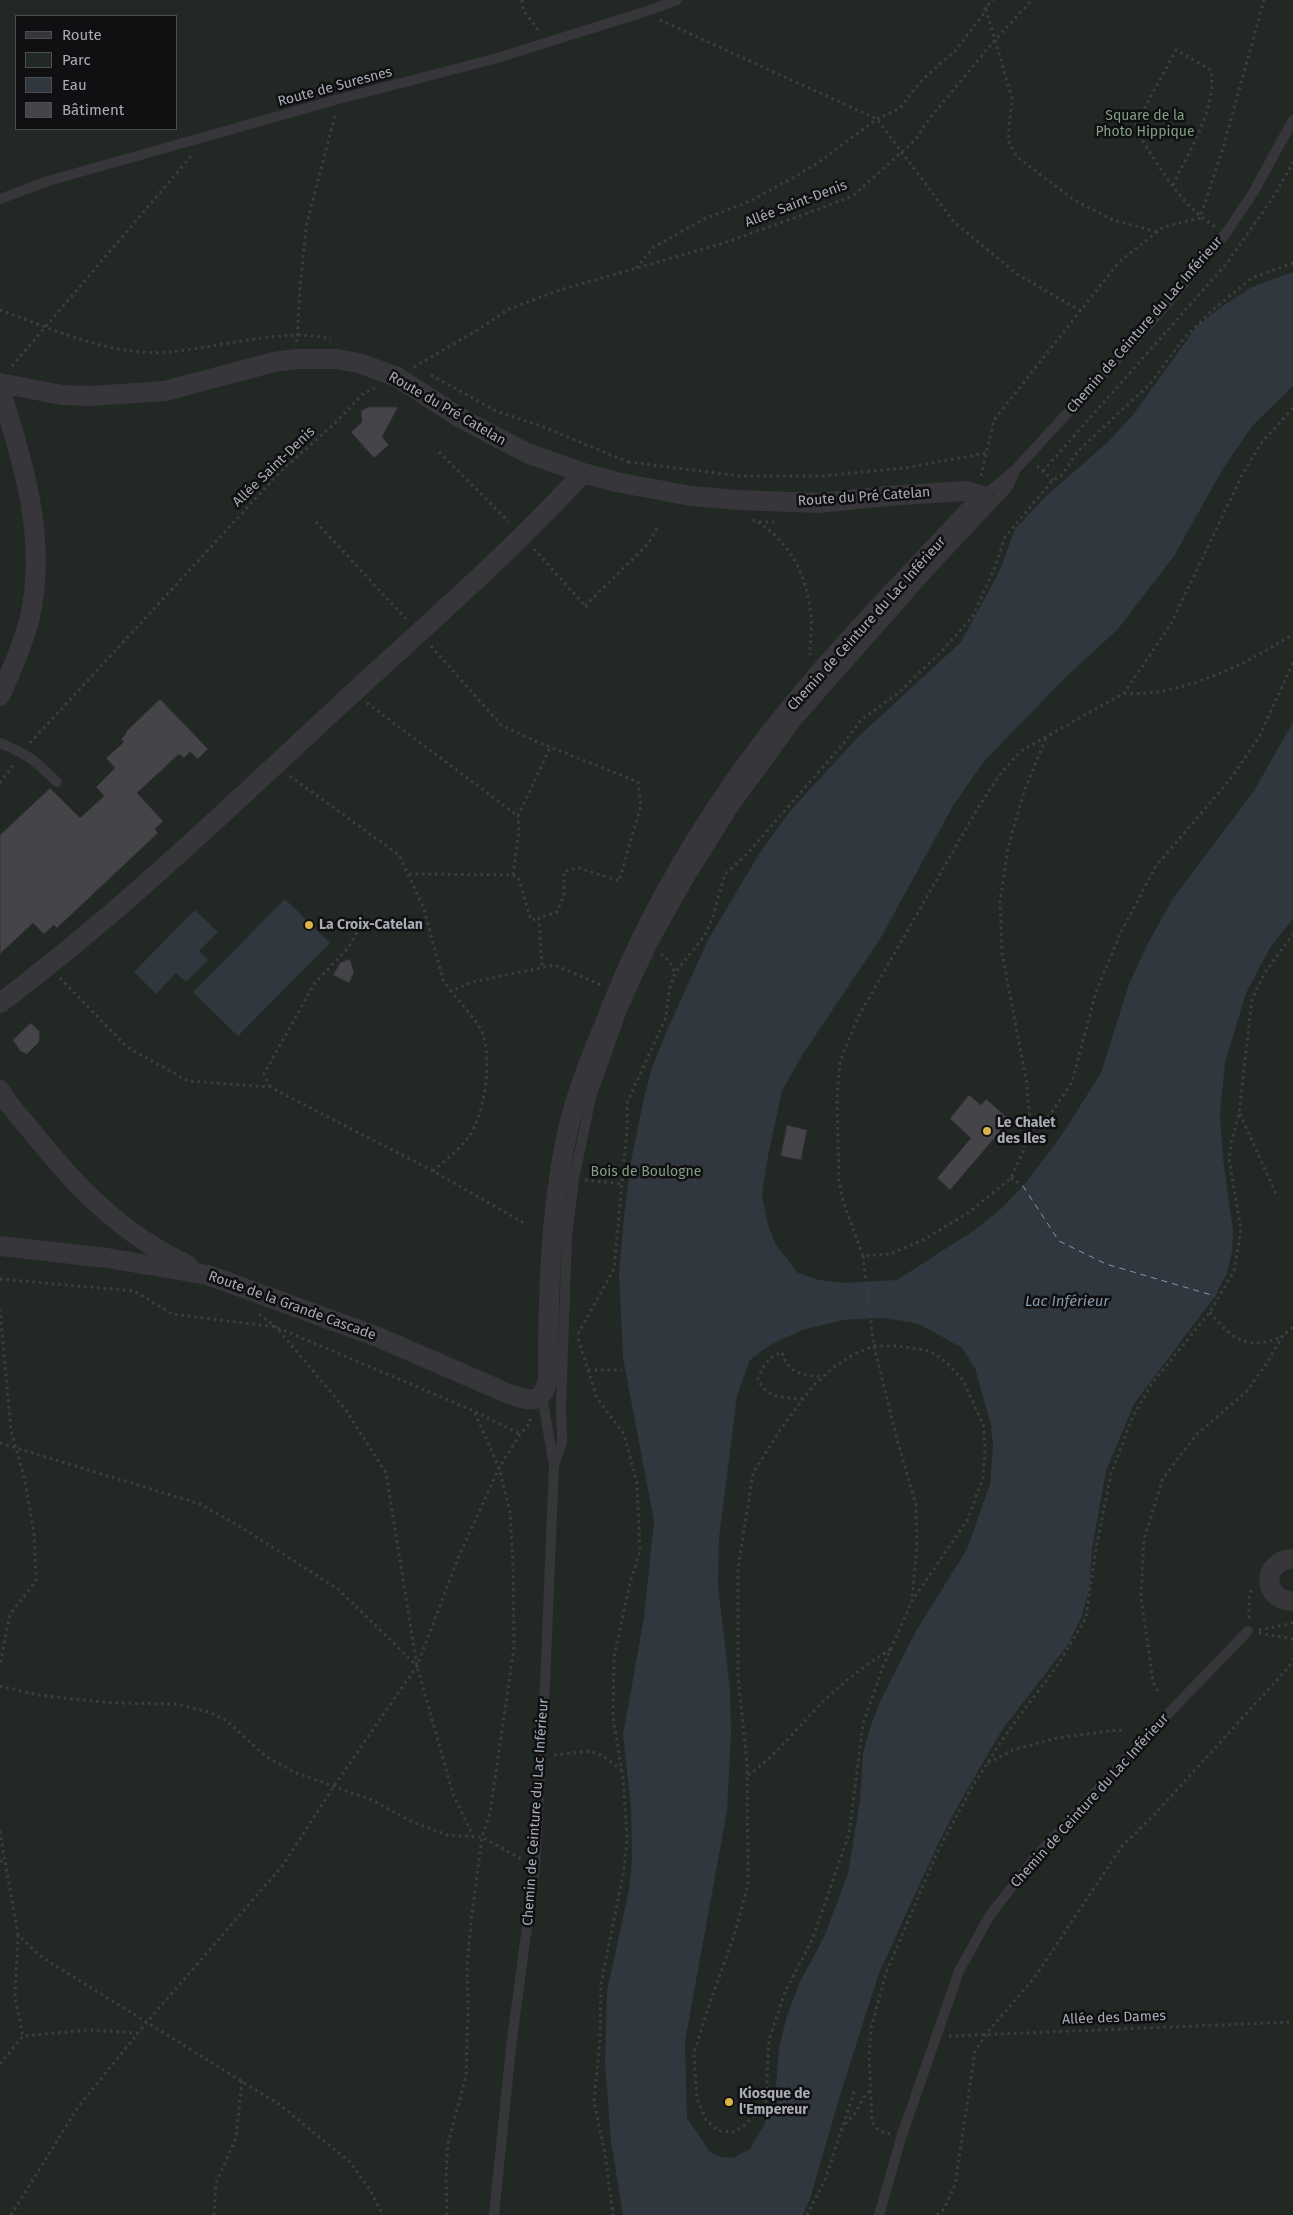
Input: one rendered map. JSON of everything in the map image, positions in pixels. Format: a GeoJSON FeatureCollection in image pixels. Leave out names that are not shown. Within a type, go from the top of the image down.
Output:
{"type":"FeatureCollection","features":[{"type":"Feature","properties":{"kind":"street","name":"Route du Pré Catelan"},"geometry":{"type":"LineString","coordinates":[[2,382],[62,395],[91,396],[165,391],[274,362],[297,359],[337,359],[359,363],[397,377],[462,419],[527,453],[582,473],[616,482],[672,492],[737,500],[820,503],[965,491],[983,496]]}},
{"type":"Feature","properties":{"kind":"street"},"geometry":{"type":"LineString","coordinates":[[0,696],[16,662],[29,621],[34,586],[34,535],[28,482],[2,382]]}},
{"type":"Feature","properties":{"kind":"street"},"geometry":{"type":"LineString","coordinates":[[0,1003],[122,903],[278,763],[553,506],[582,473]]}},
{"type":"Feature","properties":{"kind":"street","name":"Chemin de Ceinture du Lac Inférieur"},"geometry":{"type":"LineString","coordinates":[[542,1396],[545,1392],[548,1378],[550,1275],[554,1227],[559,1178],[568,1132],[580,1086],[620,983],[643,935],[700,833],[750,762],[810,684],[983,496]]}},
{"type":"Feature","properties":{"kind":"street"},"geometry":{"type":"LineString","coordinates":[[0,1090],[60,1166],[106,1213],[152,1246],[208,1275]]}},
{"type":"Feature","properties":{"kind":"street","name":"Route de la Grande Cascade"},"geometry":{"type":"LineString","coordinates":[[0,1246],[107,1258],[208,1275],[378,1337],[509,1394],[530,1400],[542,1396]]}},
{"type":"Feature","properties":{"kind":"street"},"geometry":{"type":"LineString","coordinates":[[1293,1555],[1278,1563],[1270,1574],[1270,1586],[1274,1594],[1282,1600],[1293,1601]]}},
{"type":"Feature","properties":{"kind":"lane","name":"Route de Suresnes"},"geometry":{"type":"LineString","coordinates":[[0,199],[48,181],[339,99],[494,59],[677,0]]}},
{"type":"Feature","properties":{"kind":"lane","name":"Chemin de Ceinture du Lac Inférieur"},"geometry":{"type":"LineString","coordinates":[[983,496],[1016,469],[1160,312],[1226,233],[1254,193],[1293,120]]}},
{"type":"Feature","properties":{"kind":"lane","name":"Chemin de Ceinture du Lac Inférieur"},"geometry":{"type":"LineString","coordinates":[[554,1466],[562,1442],[561,1406],[567,1237],[574,1179],[591,1097],[622,1010],[652,945],[688,879],[732,810],[797,721],[932,568],[1008,487],[1016,469]]}},
{"type":"Feature","properties":{"kind":"lane"},"geometry":{"type":"LineString","coordinates":[[0,743],[23,752],[57,782]]}},
{"type":"Feature","properties":{"kind":"lane","name":"Chemin de Ceinture du Lac Inférieur"},"geometry":{"type":"LineString","coordinates":[[494,2215],[511,2047],[534,1867],[541,1756],[554,1466],[542,1396]]}},
{"type":"Feature","properties":{"kind":"lane","name":"Chemin de Ceinture du Lac Inférieur"},"geometry":{"type":"LineString","coordinates":[[879,2215],[901,2138],[959,1970],[995,1908],[1033,1860],[1162,1721],[1248,1632]]}},
{"type":"Feature","properties":{"kind":"path"},"geometry":{"type":"LineString","coordinates":[[522,0],[523,10],[548,42]]}},
{"type":"Feature","properties":{"kind":"path","name":"Allée Saint-Denis"},"geometry":{"type":"LineString","coordinates":[[636,268],[654,247],[704,219],[750,201],[796,176],[819,162],[877,119],[900,108],[923,79],[956,50],[984,13],[985,7],[994,0]]}},
{"type":"Feature","properties":{"kind":"path","name":"Allée Saint-Denis"},"geometry":{"type":"LineString","coordinates":[[0,783],[23,752],[282,471],[334,424],[364,393],[397,377],[476,331],[509,309],[560,290],[724,243],[854,195],[916,139],[926,123],[995,40],[1032,0]]}},
{"type":"Feature","properties":{"kind":"path"},"geometry":{"type":"LineString","coordinates":[[1200,218],[1223,148],[1264,0]]}},
{"type":"Feature","properties":{"kind":"path"},"geometry":{"type":"LineString","coordinates":[[985,7],[1012,98],[1008,140],[1018,157],[1074,200],[1113,220],[1157,232]]}},
{"type":"Feature","properties":{"kind":"path"},"geometry":{"type":"LineString","coordinates":[[644,12],[877,119],[954,222],[1017,274],[1081,311]]}},
{"type":"Feature","properties":{"kind":"path"},"geometry":{"type":"LineString","coordinates":[[1173,185],[1202,126],[1212,91],[1211,70],[1176,50],[1135,126],[1136,131],[1188,207],[1200,218],[1226,233]]}},
{"type":"Feature","properties":{"kind":"path"},"geometry":{"type":"LineString","coordinates":[[297,359],[300,287],[306,228],[339,99]]}},
{"type":"Feature","properties":{"kind":"path"},"geometry":{"type":"LineString","coordinates":[[2,382],[206,138]]}},
{"type":"Feature","properties":{"kind":"path"},"geometry":{"type":"LineString","coordinates":[[1043,471],[1227,263],[1276,193],[1293,162]]}},
{"type":"Feature","properties":{"kind":"path"},"geometry":{"type":"LineString","coordinates":[[981,476],[994,420],[1119,262],[1163,227],[1200,218]]}},
{"type":"Feature","properties":{"kind":"path"},"geometry":{"type":"LineString","coordinates":[[613,2215],[605,2154],[594,2102],[600,2038],[601,1984],[624,1870],[627,1838],[623,1778],[613,1717],[614,1657],[630,1584],[640,1551],[637,1483],[624,1434],[597,1398],[577,1335],[614,1269],[627,1129],[626,1103],[666,1016],[669,991],[675,973],[705,935],[713,916],[725,874],[747,854],[843,744],[862,719],[897,694],[941,652],[973,616],[995,567],[1005,537],[1053,480],[1062,475],[1078,451],[1150,384],[1184,338],[1215,308],[1252,278],[1293,263]]}},
{"type":"Feature","properties":{"kind":"path"},"geometry":{"type":"LineString","coordinates":[[912,1601],[917,1546],[916,1505],[898,1444],[870,1329],[863,1256],[843,1201],[839,1181],[837,1098],[840,1062],[858,1016],[979,806],[1001,773],[1021,751],[1124,693],[1171,624],[1244,472],[1262,442],[1293,408]]}},
{"type":"Feature","properties":{"kind":"path"},"geometry":{"type":"LineString","coordinates":[[628,462],[741,476],[820,476],[905,468],[986,453]]}},
{"type":"Feature","properties":{"kind":"path"},"geometry":{"type":"LineString","coordinates":[[1028,456],[1053,480]]}},
{"type":"Feature","properties":{"kind":"path"},"geometry":{"type":"LineString","coordinates":[[316,522],[501,725],[550,748],[638,782],[641,806],[619,881],[579,868],[564,871],[564,895],[557,912],[531,920],[518,876],[409,874]]}},
{"type":"Feature","properties":{"kind":"path"},"geometry":{"type":"LineString","coordinates":[[758,522],[773,532],[791,552],[804,578],[811,617],[810,657]]}},
{"type":"Feature","properties":{"kind":"path"},"geometry":{"type":"LineString","coordinates":[[585,606],[648,544],[659,525]]}},
{"type":"Feature","properties":{"kind":"path"},"geometry":{"type":"LineString","coordinates":[[1124,693],[1140,694],[1181,686],[1216,675],[1259,655],[1293,635]]}},
{"type":"Feature","properties":{"kind":"path"},"geometry":{"type":"LineString","coordinates":[[863,1256],[890,1254],[923,1240],[968,1213],[1011,1178],[1023,1152],[1026,1138],[1034,1127],[1050,1116],[1072,1082],[1096,992],[1121,932],[1156,866],[1232,777],[1259,737],[1293,663]]}},
{"type":"Feature","properties":{"kind":"path"},"geometry":{"type":"LineString","coordinates":[[354,692],[518,816]]}},
{"type":"Feature","properties":{"kind":"path"},"geometry":{"type":"LineString","coordinates":[[1034,1127],[1029,1113],[1027,1084],[1002,953],[1000,901],[1008,848],[1024,792],[1046,737]]}},
{"type":"Feature","properties":{"kind":"path"},"geometry":{"type":"LineString","coordinates":[[513,875],[519,831],[518,816],[550,748]]}},
{"type":"Feature","properties":{"kind":"path"},"geometry":{"type":"LineString","coordinates":[[278,763],[286,774],[399,855],[424,909],[443,980],[483,1033],[486,1075],[484,1099],[479,1119],[467,1140],[432,1171]]}},
{"type":"Feature","properties":{"kind":"path"},"geometry":{"type":"LineString","coordinates":[[539,918],[542,967]]}},
{"type":"Feature","properties":{"kind":"path"},"geometry":{"type":"LineString","coordinates":[[270,1087],[264,1074],[282,1041],[314,984],[348,948],[361,924]]}},
{"type":"Feature","properties":{"kind":"path"},"geometry":{"type":"LineString","coordinates":[[901,2138],[879,2131],[872,2122],[869,2057],[871,2029],[886,1973],[936,1855],[972,1787],[1006,1734],[1057,1666],[1086,1618],[1096,1549],[1111,1474],[1133,1416],[1153,1382],[1210,1312],[1234,1271],[1241,1230],[1230,1159],[1231,1143],[1239,1114],[1252,999],[1264,974],[1293,934]]}},
{"type":"Feature","properties":{"kind":"path"},"geometry":{"type":"LineString","coordinates":[[48,965],[127,1047],[188,1081],[270,1087],[432,1171],[526,1224]]}},
{"type":"Feature","properties":{"kind":"path"},"geometry":{"type":"LineString","coordinates":[[451,991],[472,982],[555,965],[601,985]]}},
{"type":"Feature","properties":{"kind":"path"},"geometry":{"type":"LineString","coordinates":[[1239,1114],[1277,1196]]}},
{"type":"Feature","properties":{"kind":"path"},"geometry":{"type":"LineString","coordinates":[[1011,1178],[1023,1186]]}},
{"type":"Feature","properties":{"kind":"path"},"geometry":{"type":"LineString","coordinates":[[574,1179],[622,1184]]}},
{"type":"Feature","properties":{"kind":"path"},"geometry":{"type":"LineString","coordinates":[[0,1279],[134,1291],[172,1314],[276,1327],[474,1411],[520,1434]]}},
{"type":"Feature","properties":{"kind":"path"},"geometry":{"type":"LineString","coordinates":[[1215,1296],[1219,1298]]}},
{"type":"Feature","properties":{"kind":"path"},"geometry":{"type":"LineString","coordinates":[[0,1309],[11,1431],[24,1476],[34,1533],[36,1580],[10,1614],[0,1665]]}},
{"type":"Feature","properties":{"kind":"path"},"geometry":{"type":"LineString","coordinates":[[253,1309],[276,1327],[346,1410],[386,1474],[417,1666],[453,1794],[473,1836]]}},
{"type":"Feature","properties":{"kind":"path"},"geometry":{"type":"LineString","coordinates":[[1210,1312],[1235,1337],[1250,1344],[1261,1344],[1283,1336]]}},
{"type":"Feature","properties":{"kind":"path"},"geometry":{"type":"LineString","coordinates":[[1158,1691],[1153,1682],[1141,1596],[1144,1539],[1163,1478],[1197,1434],[1246,1392],[1268,1363],[1283,1336],[1293,1327]]}},
{"type":"Feature","properties":{"kind":"path"},"geometry":{"type":"LineString","coordinates":[[874,1346],[898,1346],[930,1351],[946,1362],[963,1380],[984,1427],[983,1477],[968,1519],[912,1601],[863,1724],[849,1834],[812,1940],[785,1992],[769,2040],[766,2101],[746,2124],[735,2132],[718,2131],[706,2120],[697,2100],[694,2053],[734,1936],[748,1885],[748,1775],[738,1676],[738,1568],[744,1523],[753,1474],[782,1427],[823,1377],[854,1354],[874,1346]]}},
{"type":"Feature","properties":{"kind":"path"},"geometry":{"type":"LineString","coordinates":[[804,1399],[773,1395],[762,1389],[758,1379],[763,1366],[768,1360],[782,1352],[784,1362],[794,1372],[823,1377]]}},
{"type":"Feature","properties":{"kind":"path"},"geometry":{"type":"LineString","coordinates":[[588,1370],[622,1370]]}},
{"type":"Feature","properties":{"kind":"path"},"geometry":{"type":"LineString","coordinates":[[447,2215],[448,2143],[466,2076],[467,1965],[482,1837],[490,1813],[514,1647],[510,1512],[499,1468],[474,1411]]}},
{"type":"Feature","properties":{"kind":"path"},"geometry":{"type":"LineString","coordinates":[[11,2215],[78,2107],[137,2033],[283,1866],[334,1786],[417,1666],[459,1556],[499,1468],[520,1434],[530,1423]]}},
{"type":"Feature","properties":{"kind":"path"},"geometry":{"type":"LineString","coordinates":[[0,1442],[200,1504],[239,1526],[338,1589],[417,1666]]}},
{"type":"Feature","properties":{"kind":"path"},"geometry":{"type":"LineString","coordinates":[[1248,1632],[1249,1594],[1260,1579],[1270,1574]]}},
{"type":"Feature","properties":{"kind":"path"},"geometry":{"type":"LineString","coordinates":[[1248,1632],[1293,1622]]}},
{"type":"Feature","properties":{"kind":"path"},"geometry":{"type":"LineString","coordinates":[[1248,1632],[1293,1639]]}},
{"type":"Feature","properties":{"kind":"path"},"geometry":{"type":"LineString","coordinates":[[748,1775],[790,1737],[827,1698],[867,1664],[892,1648]]}},
{"type":"Feature","properties":{"kind":"path"},"geometry":{"type":"LineString","coordinates":[[937,2215],[944,2209],[955,2185],[975,2051],[986,2034],[1035,1977],[1122,1846],[1153,1816],[1288,1668],[1293,1659]]}},
{"type":"Feature","properties":{"kind":"path"},"geometry":{"type":"LineString","coordinates":[[0,1686],[38,1695],[113,1703],[176,1704],[209,1712],[227,1720],[264,1756],[294,1772],[372,1800],[412,1822],[447,1835],[482,1837],[534,1867]]}},
{"type":"Feature","properties":{"kind":"path"},"geometry":{"type":"LineString","coordinates":[[987,1764],[1013,1750],[1057,1738],[1118,1730],[1125,1731]]}},
{"type":"Feature","properties":{"kind":"path"},"geometry":{"type":"LineString","coordinates":[[541,1756],[572,1754],[583,1750],[595,1752],[621,1771]]}},
{"type":"Feature","properties":{"kind":"path"},"geometry":{"type":"LineString","coordinates":[[0,1831],[18,1935],[16,1997],[23,2036]]}},
{"type":"Feature","properties":{"kind":"path"},"geometry":{"type":"LineString","coordinates":[[0,1861],[5,1861]]}},
{"type":"Feature","properties":{"kind":"path"},"geometry":{"type":"LineString","coordinates":[[18,1935],[40,1956],[280,2105],[350,2162],[370,2190],[384,2215]]}},
{"type":"Feature","properties":{"kind":"path","name":"Allée des Dames"},"geometry":{"type":"LineString","coordinates":[[936,2036],[1293,2022]]}},
{"type":"Feature","properties":{"kind":"path"},"geometry":{"type":"LineString","coordinates":[[0,2064],[23,2036],[88,2030],[137,2033]]}},
{"type":"Feature","properties":{"kind":"path"},"geometry":{"type":"LineString","coordinates":[[214,2215],[216,2183],[236,2138],[242,2081]]}},
{"type":"Feature","properties":{"kind":"path"},"geometry":{"type":"LineString","coordinates":[[807,2215],[825,2180],[855,2089]]}},
{"type":"Feature","properties":{"kind":"path"},"geometry":{"type":"LineString","coordinates":[[844,2124],[854,2115],[865,2094],[870,2090]]}},
{"type":"Feature","properties":{"kind":"green space","name":"Bois de Boulogne"},"geometry":{"type":"Polygon","coordinates":[[[0,0],[1293,0],[1293,2215],[0,2215],[0,0]]]}},
{"type":"Feature","properties":{"kind":"water","name":"Lac Inférieur"},"geometry":{"type":"Polygon","coordinates":[[[1293,272],[1293,386],[1253,425],[1224,467],[1174,556],[1118,629],[1068,675],[984,761],[953,806],[880,939],[803,1054],[782,1091],[762,1195],[768,1225],[776,1245],[798,1273],[819,1280],[842,1283],[897,1280],[976,1229],[1001,1209],[1023,1186],[1057,1142],[1101,1073],[1129,984],[1148,943],[1174,897],[1254,791],[1293,722],[1293,919],[1271,946],[1246,993],[1225,1063],[1220,1114],[1223,1159],[1233,1230],[1232,1252],[1227,1273],[1215,1296],[1134,1404],[1106,1471],[1092,1550],[1089,1591],[1081,1618],[1069,1643],[1002,1730],[939,1842],[879,1973],[841,2092],[810,2199],[803,2215],[623,2215],[611,2141],[605,2063],[607,1991],[629,1890],[632,1860],[631,1807],[623,1735],[644,1617],[654,1521],[623,1358],[619,1273],[631,1161],[652,1068],[708,940],[759,854],[790,811],[858,737],[961,642],[1000,570],[1015,529],[1046,496],[1108,442],[1132,416],[1197,326],[1224,305],[1252,287],[1293,272]],[[880,1318],[843,1320],[802,1330],[770,1345],[750,1360],[737,1395],[719,1538],[718,1585],[730,1689],[731,1734],[727,1811],[685,2041],[687,2118],[710,2152],[722,2157],[733,2158],[750,2149],[764,2125],[775,2098],[779,2047],[787,2016],[799,1984],[824,1937],[848,1874],[860,1800],[863,1753],[871,1725],[880,1702],[917,1629],[967,1549],[990,1484],[993,1447],[991,1425],[975,1368],[962,1348],[923,1326],[911,1322],[880,1318]]]}},
{"type":"Feature","properties":{"kind":"water"},"geometry":{"type":"Polygon","coordinates":[[[285,899],[330,943],[238,1036],[193,992],[285,899]]]}},
{"type":"Feature","properties":{"kind":"water"},"geometry":{"type":"Polygon","coordinates":[[[195,910],[218,932],[199,951],[208,960],[186,982],[176,973],[156,994],[134,972],[195,910]]]}},
{"type":"Feature","properties":{"kind":"building"},"geometry":{"type":"Polygon","coordinates":[[[369,407],[398,407],[382,437],[389,445],[374,458],[351,432],[362,422],[361,411],[369,407]]]}},
{"type":"Feature","properties":{"kind":"building"},"geometry":{"type":"Polygon","coordinates":[[[159,700],[208,749],[198,759],[190,752],[184,758],[179,754],[137,793],[163,821],[155,829],[158,833],[57,928],[54,925],[44,934],[33,923],[0,954],[0,835],[50,788],[80,818],[104,796],[96,787],[115,768],[106,758],[124,742],[121,739],[126,732],[159,700]]]}},
{"type":"Feature","properties":{"kind":"building"},"geometry":{"type":"Polygon","coordinates":[[[350,959],[354,973],[349,983],[333,975],[340,963],[350,959]]]}},
{"type":"Feature","properties":{"kind":"building"},"geometry":{"type":"Polygon","coordinates":[[[31,1023],[40,1032],[39,1042],[27,1054],[20,1051],[13,1040],[31,1023]]]}},
{"type":"Feature","properties":{"kind":"building"},"geometry":{"type":"Polygon","coordinates":[[[969,1095],[981,1105],[986,1099],[1010,1120],[950,1190],[937,1178],[971,1138],[950,1119],[969,1095]]]}},
{"type":"Feature","properties":{"kind":"building"},"geometry":{"type":"Polygon","coordinates":[[[787,1125],[807,1130],[801,1160],[781,1156],[787,1125]]]}},
{"type":"Feature","properties":{"kind":"ferry route"},"geometry":{"type":"LineString","coordinates":[[1023,1186],[1059,1241],[1106,1264],[1215,1296]]}},
{"type":"Feature","properties":{"kind":"place","name":"La Croix-Catelan"},"geometry":{"type":"Point","coordinates":[309,925]}},
{"type":"Feature","properties":{"kind":"place","name":"Le Chalet des Iles"},"geometry":{"type":"Point","coordinates":[987,1131]}},
{"type":"Feature","properties":{"kind":"place","name":"Kiosque de l'Empereur"},"geometry":{"type":"Point","coordinates":[729,2102]}},
{"type":"Feature","properties":{"kind":"park label","name":"Square de la Photo Hippique"},"geometry":{"type":"Point","coordinates":[1145,124]}}]}
